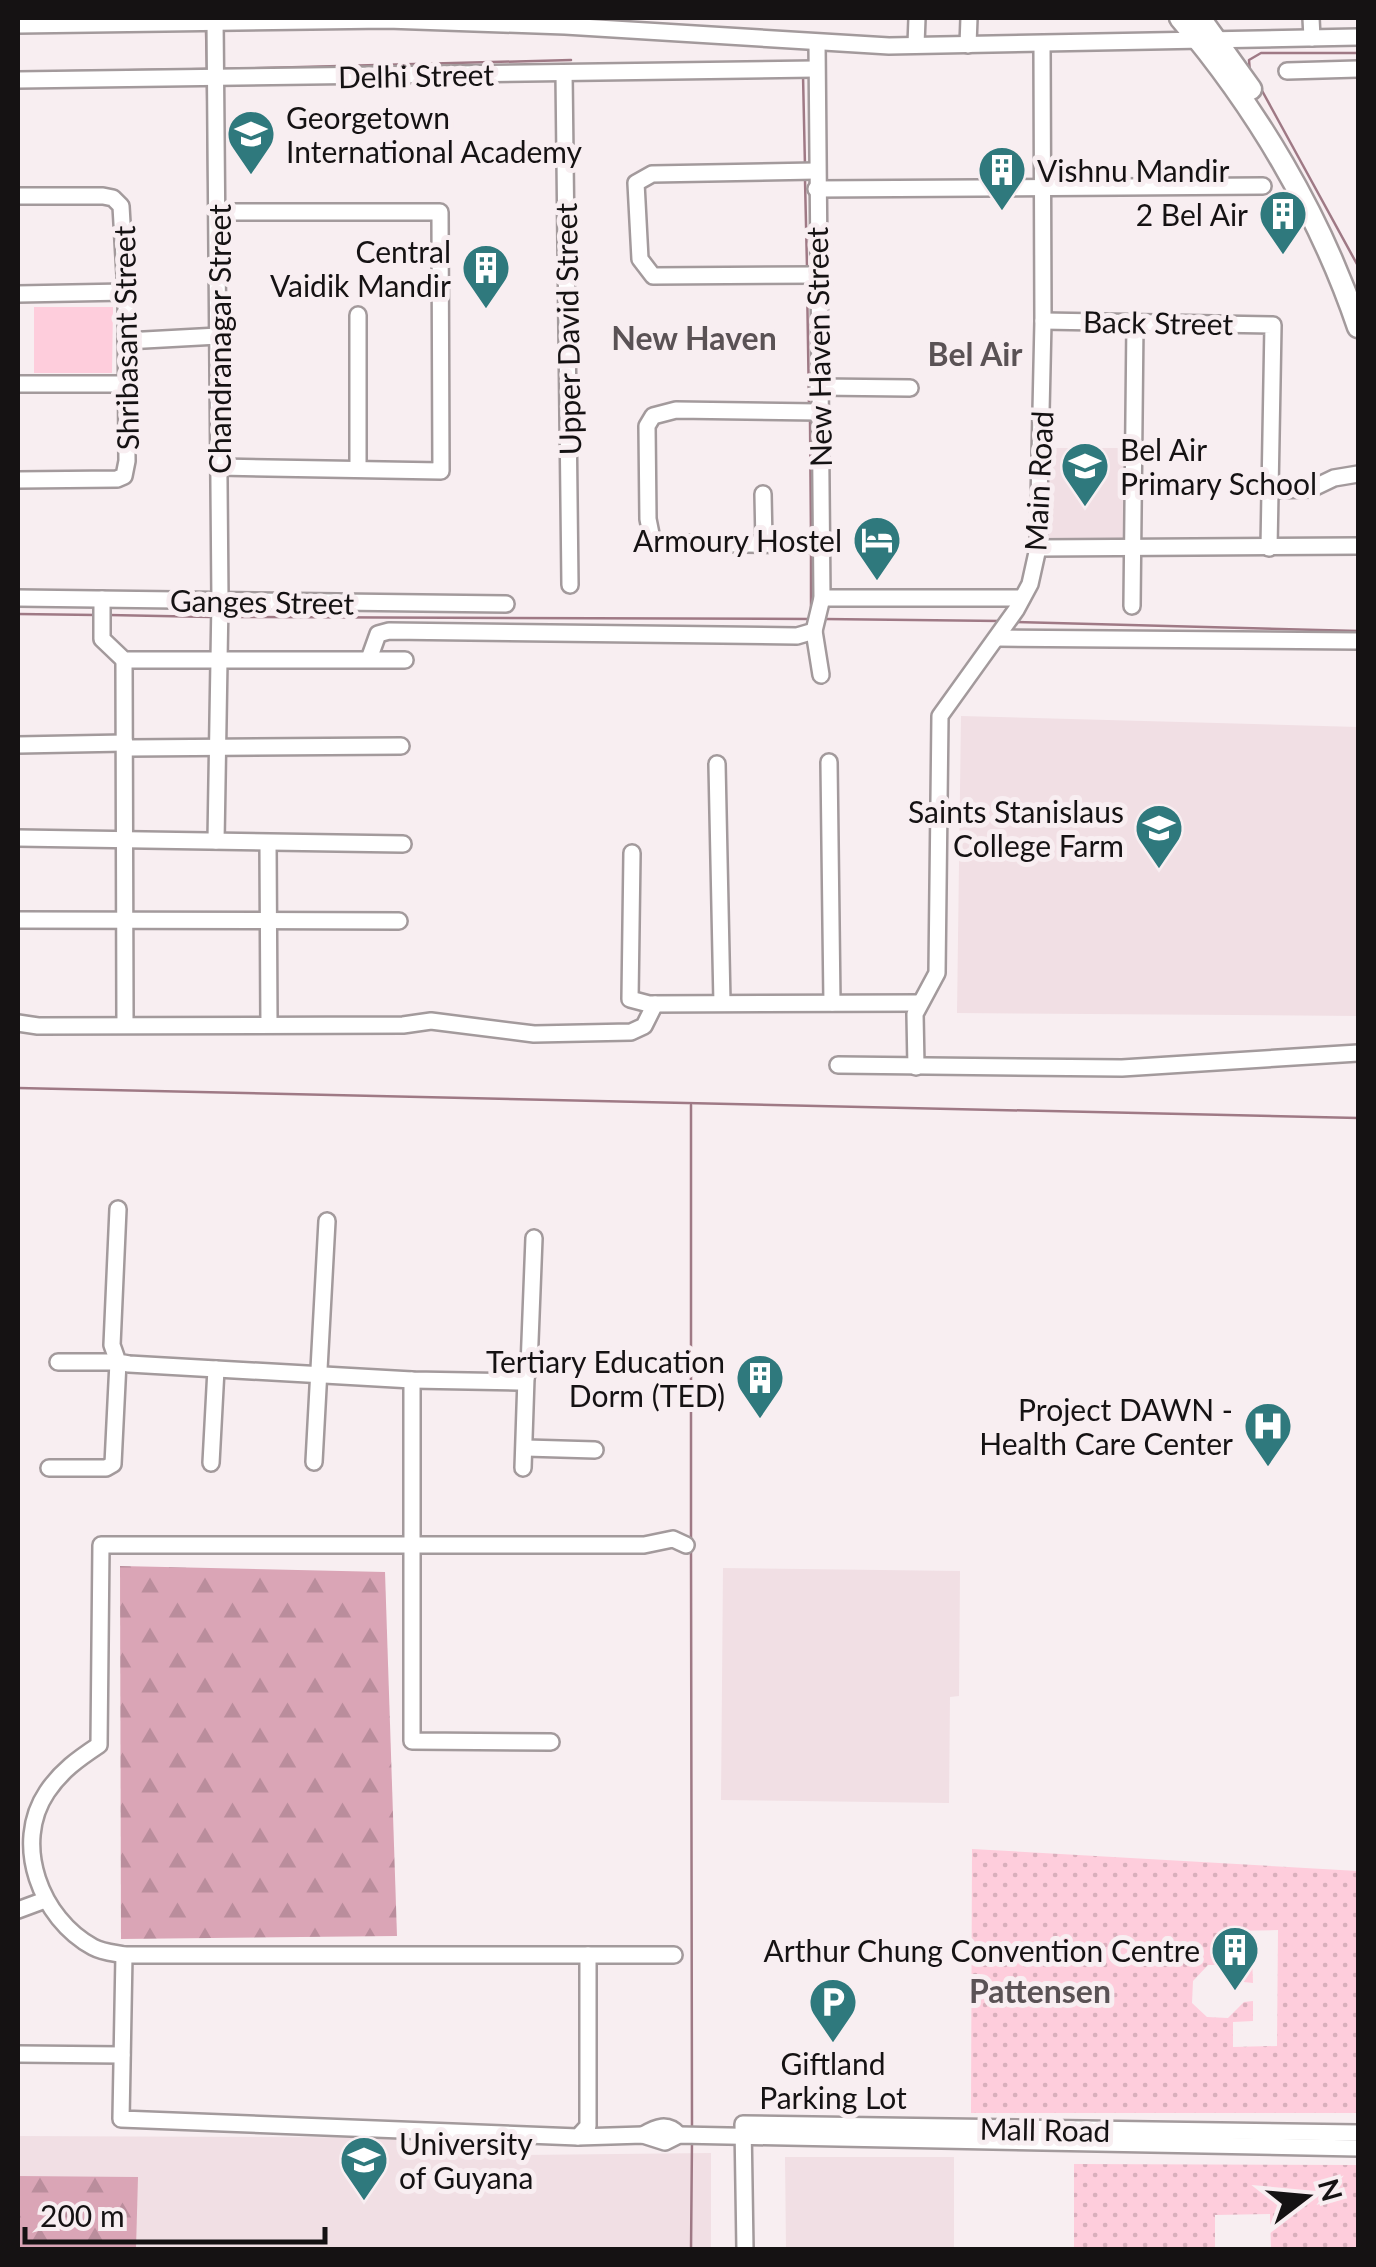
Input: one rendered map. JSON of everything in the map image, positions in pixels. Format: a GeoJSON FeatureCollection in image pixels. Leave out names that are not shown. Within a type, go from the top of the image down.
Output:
{"type":"FeatureCollection","features":[{"type":"Feature","properties":{"kind":"main road"},"geometry":{"type":"LineString","coordinates":[[1180,18],[1205,31],[1257,99],[1299,175],[1358,301]]}},
{"type":"Feature","properties":{"kind":"main road"},"geometry":{"type":"LineString","coordinates":[[1205,31],[1291,179],[1358,327]]}},
{"type":"Feature","properties":{"kind":"street"},"geometry":{"type":"LineString","coordinates":[[916,45],[917,18]]}},
{"type":"Feature","properties":{"kind":"street"},"geometry":{"type":"LineString","coordinates":[[968,45],[969,18]]}},
{"type":"Feature","properties":{"kind":"street"},"geometry":{"type":"LineString","coordinates":[[1311,18],[1312,38]]}},
{"type":"Feature","properties":{"kind":"street","name":"Delhi Street"},"geometry":{"type":"LineString","coordinates":[[18,26],[215,20],[546,22],[677,26],[817,43],[916,45],[1042,45],[1205,31],[1358,38]]}},
{"type":"Feature","properties":{"kind":"street","name":"Chandranagar Street"},"geometry":{"type":"LineString","coordinates":[[215,20],[218,212],[211,338],[219,466],[216,841]]}},
{"type":"Feature","properties":{"kind":"street","name":"New Haven Street"},"geometry":{"type":"LineString","coordinates":[[817,43],[806,68],[816,171],[809,276],[818,387],[813,412],[811,544],[821,675]]}},
{"type":"Feature","properties":{"kind":"street","name":"Main Road"},"geometry":{"type":"LineString","coordinates":[[918,1003],[930,990],[937,972],[938,727],[954,694],[1019,604],[1030,584],[1038,548],[1043,320],[1042,45]]}},
{"type":"Feature","properties":{"kind":"street","name":"Delhi Street"},"geometry":{"type":"LineString","coordinates":[[18,80],[213,74],[564,74],[806,68]]}},
{"type":"Feature","properties":{"kind":"street"},"geometry":{"type":"LineString","coordinates":[[1287,71],[1358,68]]}},
{"type":"Feature","properties":{"kind":"street","name":"Upper David Street"},"geometry":{"type":"LineString","coordinates":[[564,74],[570,585]]}},
{"type":"Feature","properties":{"kind":"street"},"geometry":{"type":"LineString","coordinates":[[809,276],[653,276],[640,259],[636,183],[652,174],[816,171]]}},
{"type":"Feature","properties":{"kind":"street"},"geometry":{"type":"LineString","coordinates":[[816,189],[1263,186]]}},
{"type":"Feature","properties":{"kind":"street","name":"Shribasant Street"},"geometry":{"type":"LineString","coordinates":[[18,196],[103,196],[117,201],[124,213],[127,462],[124,476],[107,480],[18,480]]}},
{"type":"Feature","properties":{"kind":"street"},"geometry":{"type":"LineString","coordinates":[[218,212],[440,212],[441,471],[219,466]]}},
{"type":"Feature","properties":{"kind":"street"},"geometry":{"type":"LineString","coordinates":[[18,294],[126,292]]}},
{"type":"Feature","properties":{"kind":"street"},"geometry":{"type":"LineString","coordinates":[[358,315],[358,469]]}},
{"type":"Feature","properties":{"kind":"street","name":"Back Street"},"geometry":{"type":"LineString","coordinates":[[1043,320],[1273,324],[1271,490]]}},
{"type":"Feature","properties":{"kind":"street"},"geometry":{"type":"LineString","coordinates":[[1132,606],[1134,322]]}},
{"type":"Feature","properties":{"kind":"street"},"geometry":{"type":"LineString","coordinates":[[126,341],[211,338]]}},
{"type":"Feature","properties":{"kind":"street"},"geometry":{"type":"LineString","coordinates":[[18,384],[126,384]]}},
{"type":"Feature","properties":{"kind":"street"},"geometry":{"type":"LineString","coordinates":[[818,387],[910,388]]}},
{"type":"Feature","properties":{"kind":"street"},"geometry":{"type":"LineString","coordinates":[[811,544],[652,539],[648,519],[648,422],[676,410],[813,412]]}},
{"type":"Feature","properties":{"kind":"street"},"geometry":{"type":"LineString","coordinates":[[1269,548],[1271,490],[1322,487],[1334,478],[1358,474]]}},
{"type":"Feature","properties":{"kind":"street"},"geometry":{"type":"LineString","coordinates":[[763,494],[764,543]]}},
{"type":"Feature","properties":{"kind":"street"},"geometry":{"type":"LineString","coordinates":[[1038,548],[1358,546]]}},
{"type":"Feature","properties":{"kind":"street","name":"Ganges Street"},"geometry":{"type":"LineString","coordinates":[[18,598],[102,610],[219,612],[506,604]]}},
{"type":"Feature","properties":{"kind":"street"},"geometry":{"type":"LineString","coordinates":[[369,659],[378,634],[389,631],[797,636],[819,615],[1019,604]]}},
{"type":"Feature","properties":{"kind":"street"},"geometry":{"type":"LineString","coordinates":[[102,610],[102,638],[124,660],[125,1026]]}},
{"type":"Feature","properties":{"kind":"street"},"geometry":{"type":"LineString","coordinates":[[998,638],[1358,640]]}},
{"type":"Feature","properties":{"kind":"street"},"geometry":{"type":"LineString","coordinates":[[124,660],[405,660]]}},
{"type":"Feature","properties":{"kind":"street"},"geometry":{"type":"LineString","coordinates":[[18,745],[401,746]]}},
{"type":"Feature","properties":{"kind":"street"},"geometry":{"type":"LineString","coordinates":[[829,762],[832,1003]]}},
{"type":"Feature","properties":{"kind":"street"},"geometry":{"type":"LineString","coordinates":[[717,764],[722,1003]]}},
{"type":"Feature","properties":{"kind":"street"},"geometry":{"type":"LineString","coordinates":[[18,838],[403,844]]}},
{"type":"Feature","properties":{"kind":"street"},"geometry":{"type":"LineString","coordinates":[[268,843],[269,1024]]}},
{"type":"Feature","properties":{"kind":"street"},"geometry":{"type":"LineString","coordinates":[[632,853],[630,999],[656,1004],[918,1003],[916,1067]]}},
{"type":"Feature","properties":{"kind":"street"},"geometry":{"type":"LineString","coordinates":[[18,920],[399,921]]}},
{"type":"Feature","properties":{"kind":"street"},"geometry":{"type":"LineString","coordinates":[[18,1023],[404,1025],[430,1020],[534,1034],[630,1032],[644,1026],[656,1004]]}},
{"type":"Feature","properties":{"kind":"street"},"geometry":{"type":"LineString","coordinates":[[838,1065],[1138,1067],[1358,1053]]}},
{"type":"Feature","properties":{"kind":"street"},"geometry":{"type":"LineString","coordinates":[[49,1468],[106,1468],[113,1464],[118,1362],[112,1345],[118,1209]]}},
{"type":"Feature","properties":{"kind":"street"},"geometry":{"type":"LineString","coordinates":[[314,1462],[327,1221]]}},
{"type":"Feature","properties":{"kind":"street"},"geometry":{"type":"LineString","coordinates":[[523,1468],[534,1238]]}},
{"type":"Feature","properties":{"kind":"street"},"geometry":{"type":"LineString","coordinates":[[58,1362],[118,1362],[412,1380],[518,1382],[526,1378]]}},
{"type":"Feature","properties":{"kind":"street"},"geometry":{"type":"LineString","coordinates":[[211,1463],[216,1369]]}},
{"type":"Feature","properties":{"kind":"street"},"geometry":{"type":"LineString","coordinates":[[412,1380],[412,1741],[550,1742]]}},
{"type":"Feature","properties":{"kind":"street"},"geometry":{"type":"LineString","coordinates":[[526,1448],[595,1450]]}},
{"type":"Feature","properties":{"kind":"street"},"geometry":{"type":"LineString","coordinates":[[674,1955],[124,1955],[95,1949],[69,1929],[46,1900],[31,1857],[34,1823],[44,1795],[67,1766],[99,1745],[100,1545],[644,1545],[673,1552],[684,1545]]}},
{"type":"Feature","properties":{"kind":"street"},"geometry":{"type":"LineString","coordinates":[[18,1910],[46,1900]]}},
{"type":"Feature","properties":{"kind":"street"},"geometry":{"type":"LineString","coordinates":[[124,1955],[121,2119],[578,2138],[643,2135],[664,2142],[690,2135],[743,2130],[745,2250]]}},
{"type":"Feature","properties":{"kind":"street"},"geometry":{"type":"LineString","coordinates":[[578,2138],[588,2126],[588,1955]]}},
{"type":"Feature","properties":{"kind":"street"},"geometry":{"type":"LineString","coordinates":[[18,2054],[122,2054]]}},
{"type":"Feature","properties":{"kind":"street","name":"Mall Road"},"geometry":{"type":"LineString","coordinates":[[743,2130],[1358,2134]]}},
{"type":"Feature","properties":{"kind":"street","name":"Mall Road"},"geometry":{"type":"LineString","coordinates":[[743,2130],[1358,2148]]}},
{"type":"Feature","properties":{"kind":"shaded area"},"geometry":{"type":"Polygon","coordinates":[[[34,307],[113,307],[112,373],[34,373],[34,307]]]}},
{"type":"Feature","properties":{"kind":"shaded area","name":"Bel Air Primary School"},"geometry":{"type":"Polygon","coordinates":[[[1045,448],[1125,448],[1125,540],[1046,540],[1045,448]]]}},
{"type":"Feature","properties":{"kind":"shaded area","name":"Saints Stanislaus College Farm"},"geometry":{"type":"Polygon","coordinates":[[[961,716],[1358,727],[1358,1016],[957,1013],[961,716]]]}},
{"type":"Feature","properties":{"kind":"shaded area"},"geometry":{"type":"Polygon","coordinates":[[[723,1568],[960,1571],[959,1696],[950,1697],[949,1803],[721,1800],[723,1568]]]}},
{"type":"Feature","properties":{"kind":"shaded area"},"geometry":{"type":"Polygon","coordinates":[[[972,1849],[1358,1871],[1358,2113],[971,2113],[972,1849]],[[1278,1930],[1232,1931],[1232,1955],[1252,1955],[1253,1983],[1244,1982],[1229,1965],[1208,1965],[1193,1981],[1192,2003],[1207,2017],[1228,2018],[1244,2002],[1253,2001],[1253,2021],[1233,2022],[1233,2047],[1277,2046],[1278,1930]]]}},
{"type":"Feature","properties":{"kind":"shaded area","name":"University of Guyana"},"geometry":{"type":"Polygon","coordinates":[[[18,2136],[515,2138],[522,2155],[711,2153],[711,2249],[18,2250],[18,2136]]]}},
{"type":"Feature","properties":{"kind":"shaded area"},"geometry":{"type":"Polygon","coordinates":[[[785,2157],[954,2157],[954,2249],[786,2249],[785,2157]]]}},
{"type":"Feature","properties":{"kind":"shaded area"},"geometry":{"type":"Polygon","coordinates":[[[1074,2164],[1358,2165],[1358,2249],[1271,2249],[1270,2214],[1215,2215],[1215,2249],[1074,2249],[1074,2164]]]}},
{"type":"Feature","properties":{"kind":"green space"},"geometry":{"type":"Polygon","coordinates":[[[120,1566],[385,1572],[397,1936],[121,1939],[120,1566]]]}},
{"type":"Feature","properties":{"kind":"green space"},"geometry":{"type":"Polygon","coordinates":[[[18,2176],[138,2177],[136,2249],[18,2249],[18,2176]]]}},
{"type":"Feature","properties":{"kind":"waterway"},"geometry":{"type":"LineString","coordinates":[[206,31],[207,68]]}},
{"type":"Feature","properties":{"kind":"waterway"},"geometry":{"type":"LineString","coordinates":[[1250,72],[1249,60],[1261,53],[1358,53]]}},
{"type":"Feature","properties":{"kind":"waterway"},"geometry":{"type":"LineString","coordinates":[[224,69],[571,60]]}},
{"type":"Feature","properties":{"kind":"waterway"},"geometry":{"type":"LineString","coordinates":[[18,72],[206,69]]}},
{"type":"Feature","properties":{"kind":"waterway"},"geometry":{"type":"LineString","coordinates":[[803,75],[805,167]]}},
{"type":"Feature","properties":{"kind":"waterway"},"geometry":{"type":"LineString","coordinates":[[207,81],[210,328]]}},
{"type":"Feature","properties":{"kind":"waterway"},"geometry":{"type":"LineString","coordinates":[[1260,87],[1358,266]]}},
{"type":"Feature","properties":{"kind":"waterway"},"geometry":{"type":"LineString","coordinates":[[805,180],[807,267]]}},
{"type":"Feature","properties":{"kind":"waterway"},"geometry":{"type":"LineString","coordinates":[[807,280],[809,407]]}},
{"type":"Feature","properties":{"kind":"waterway"},"geometry":{"type":"LineString","coordinates":[[210,341],[211,398]]}},
{"type":"Feature","properties":{"kind":"waterway"},"geometry":{"type":"LineString","coordinates":[[810,420],[811,537]]}},
{"type":"Feature","properties":{"kind":"waterway"},"geometry":{"type":"LineString","coordinates":[[811,550],[811,612]]}},
{"type":"Feature","properties":{"kind":"waterway"},"geometry":{"type":"LineString","coordinates":[[18,614],[96,615]]}},
{"type":"Feature","properties":{"kind":"waterway"},"geometry":{"type":"LineString","coordinates":[[109,615],[211,617]]}},
{"type":"Feature","properties":{"kind":"waterway"},"geometry":{"type":"LineString","coordinates":[[224,617],[811,619]]}},
{"type":"Feature","properties":{"kind":"waterway"},"geometry":{"type":"LineString","coordinates":[[824,619],[1001,621]]}},
{"type":"Feature","properties":{"kind":"waterway"},"geometry":{"type":"LineString","coordinates":[[1014,622],[1358,631]]}},
{"type":"Feature","properties":{"kind":"waterway"},"geometry":{"type":"LineString","coordinates":[[18,1088],[1358,1118]]}},
{"type":"Feature","properties":{"kind":"waterway"},"geometry":{"type":"LineString","coordinates":[[691,1105],[691,1542]]}},
{"type":"Feature","properties":{"kind":"waterway"},"geometry":{"type":"LineString","coordinates":[[691,1550],[692,2127]]}},
{"type":"Feature","properties":{"kind":"waterway"},"geometry":{"type":"LineString","coordinates":[[691,2250],[692,2140]]}},
{"type":"Feature","properties":{"kind":"place","name":"Georgetown International Academy"},"geometry":{"type":"Point","coordinates":[251,176]}},
{"type":"Feature","properties":{"kind":"place","name":"Vishnu Mandir"},"geometry":{"type":"Point","coordinates":[1002,212]}},
{"type":"Feature","properties":{"kind":"place","name":"2 Bel Air"},"geometry":{"type":"Point","coordinates":[1283,256]}},
{"type":"Feature","properties":{"kind":"place","name":"Central Vaidik Mandir"},"geometry":{"type":"Point","coordinates":[486,310]}},
{"type":"Feature","properties":{"kind":"place","name":"Bel Air Primary School"},"geometry":{"type":"Point","coordinates":[1085,508]}},
{"type":"Feature","properties":{"kind":"place","name":"Armoury Hostel"},"geometry":{"type":"Point","coordinates":[877,582]}},
{"type":"Feature","properties":{"kind":"place","name":"Saints Stanislaus College Farm"},"geometry":{"type":"Point","coordinates":[1159,870]}},
{"type":"Feature","properties":{"kind":"place","name":"Tertiary Education Dorm (TED)"},"geometry":{"type":"Point","coordinates":[760,1420]}},
{"type":"Feature","properties":{"kind":"place","name":"Project DAWN - Health Care Center"},"geometry":{"type":"Point","coordinates":[1268,1468]}},
{"type":"Feature","properties":{"kind":"place","name":"Arthur Chung Convention Centre"},"geometry":{"type":"Point","coordinates":[1235,1992]}},
{"type":"Feature","properties":{"kind":"place","name":"Giftland Parking Lot"},"geometry":{"type":"Point","coordinates":[833,2044]}},
{"type":"Feature","properties":{"kind":"place","name":"University of Guyana"},"geometry":{"type":"Point","coordinates":[364,2202]}},
{"type":"Feature","properties":{"kind":"district","name":"New Haven"},"geometry":{"type":"Point","coordinates":[694,337]}},
{"type":"Feature","properties":{"kind":"district","name":"Bel Air"},"geometry":{"type":"Point","coordinates":[975,353]}},
{"type":"Feature","properties":{"kind":"district","name":"Pattensen"},"geometry":{"type":"Point","coordinates":[1040,1990]}}]}
